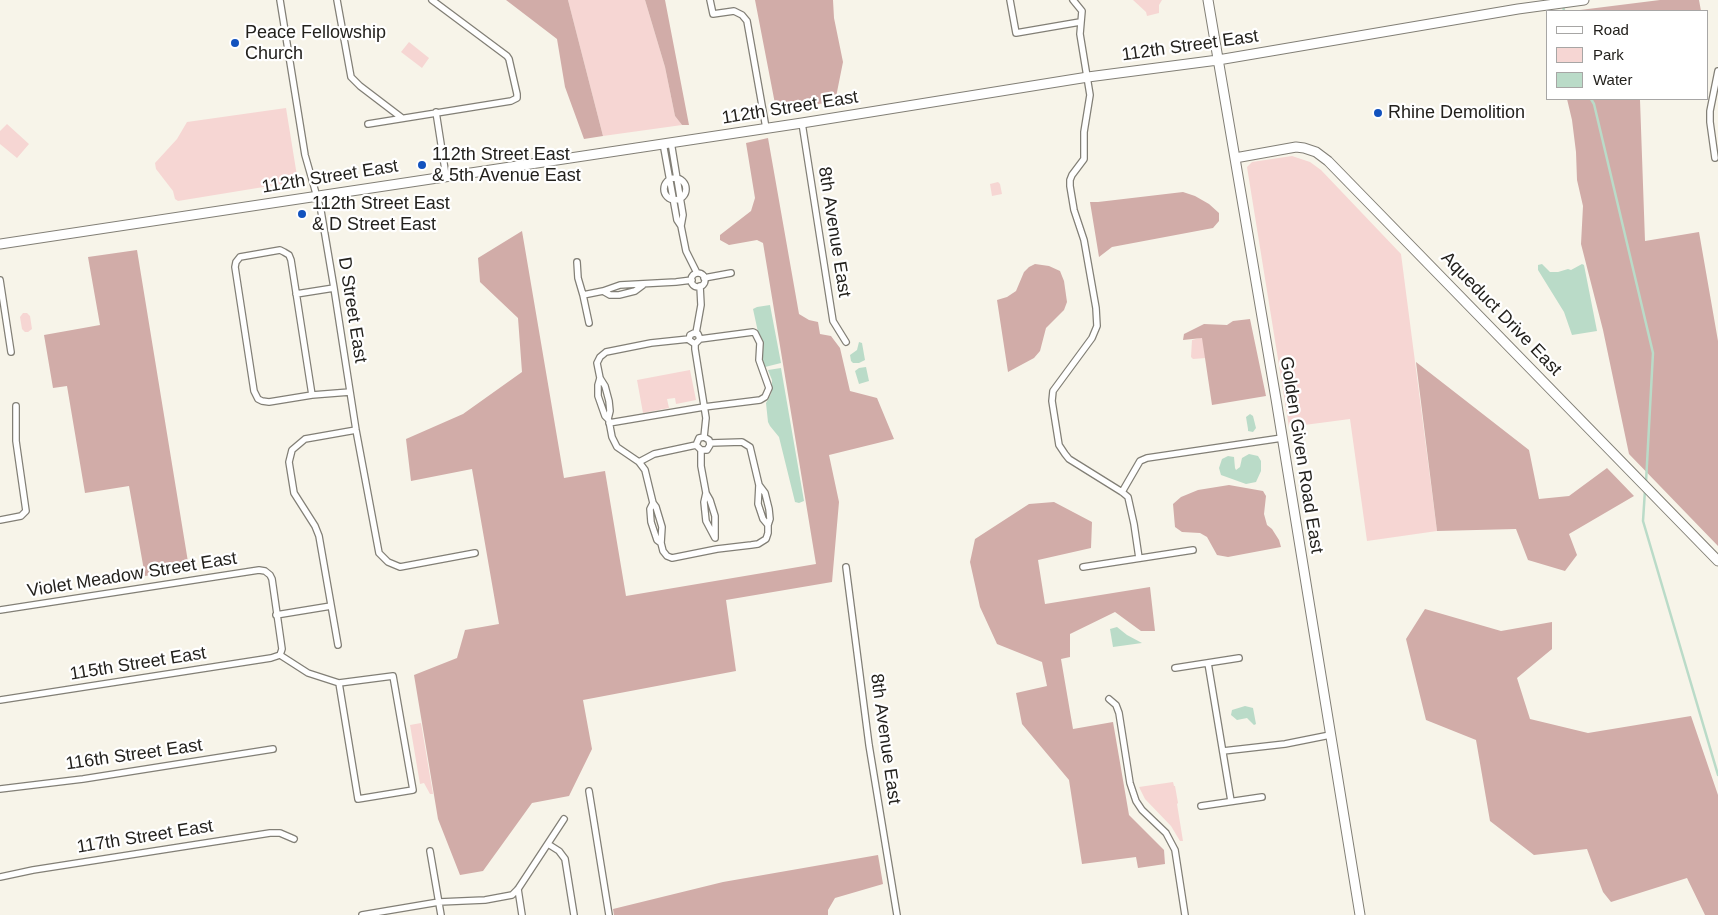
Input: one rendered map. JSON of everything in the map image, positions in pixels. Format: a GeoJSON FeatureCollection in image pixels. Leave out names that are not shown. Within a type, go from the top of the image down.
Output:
{"type":"FeatureCollection","features":[{"type":"Feature","properties":{"kind":"main road","name":"Golden Given Road East"},"geometry":{"type":"LineString","coordinates":[[1208,0],[1360,915]]}},
{"type":"Feature","properties":{"kind":"main road","name":"112th Street East"},"geometry":{"type":"LineString","coordinates":[[0,244],[1088,78],[1218,60],[1518,9],[1584,0]]}},
{"type":"Feature","properties":{"kind":"main road","name":"Aqueduct Drive East"},"geometry":{"type":"LineString","coordinates":[[1235,158],[1296,147],[1316,152],[1328,160],[1718,560]]}},
{"type":"Feature","properties":{"kind":"street","name":"D Street East"},"geometry":{"type":"LineString","coordinates":[[280,0],[305,155],[321,211],[356,430],[380,553],[388,562],[400,566],[475,553]]}},
{"type":"Feature","properties":{"kind":"street"},"geometry":{"type":"LineString","coordinates":[[337,0],[351,77],[402,118]]}},
{"type":"Feature","properties":{"kind":"street"},"geometry":{"type":"LineString","coordinates":[[368,124],[511,101],[517,98],[507,56],[432,0]]}},
{"type":"Feature","properties":{"kind":"street"},"geometry":{"type":"LineString","coordinates":[[710,0],[713,14],[736,12],[747,21],[766,128]]}},
{"type":"Feature","properties":{"kind":"street"},"geometry":{"type":"LineString","coordinates":[[1010,0],[1016,33],[1080,22]]}},
{"type":"Feature","properties":{"kind":"street"},"geometry":{"type":"LineString","coordinates":[[1073,0],[1082,11],[1080,34],[1090,95],[1084,132],[1084,159],[1072,175],[1070,186],[1076,216],[1084,240],[1096,308],[1097,326],[1092,338],[1053,391],[1052,401],[1059,444],[1065,454],[1069,459],[1122,492],[1129,501],[1139,558]]}},
{"type":"Feature","properties":{"kind":"street"},"geometry":{"type":"LineString","coordinates":[[1715,158],[1710,111],[1718,71]]}},
{"type":"Feature","properties":{"kind":"street"},"geometry":{"type":"LineString","coordinates":[[436,112],[446,176]]}},
{"type":"Feature","properties":{"kind":"street","name":"8th Avenue East"},"geometry":{"type":"LineString","coordinates":[[802,123],[833,322],[846,342]]}},
{"type":"Feature","properties":{"kind":"street"},"geometry":{"type":"LineString","coordinates":[[667,143],[677,179]]}},
{"type":"Feature","properties":{"kind":"street"},"geometry":{"type":"LineString","coordinates":[[667,143],[670,180]]}},
{"type":"Feature","properties":{"kind":"street"},"geometry":{"type":"LineString","coordinates":[[677,179],[686,188],[680,198],[673,200],[667,197],[664,191],[666,184],[670,180],[677,179]]}},
{"type":"Feature","properties":{"kind":"street"},"geometry":{"type":"LineString","coordinates":[[680,198],[683,216],[681,226],[686,251],[697,273],[702,274],[704,278],[704,283],[700,286],[701,305],[696,333],[700,339]]}},
{"type":"Feature","properties":{"kind":"street"},"geometry":{"type":"LineString","coordinates":[[673,200],[676,220],[681,226]]}},
{"type":"Feature","properties":{"kind":"street"},"geometry":{"type":"LineString","coordinates":[[312,395],[291,260],[285,252],[280,250],[240,257],[235,267],[254,391],[258,399],[268,402],[312,395],[350,392]]}},
{"type":"Feature","properties":{"kind":"street"},"geometry":{"type":"LineString","coordinates":[[577,262],[578,278],[589,323]]}},
{"type":"Feature","properties":{"kind":"street"},"geometry":{"type":"LineString","coordinates":[[692,280],[692,276],[697,273]]}},
{"type":"Feature","properties":{"kind":"street"},"geometry":{"type":"LineString","coordinates":[[704,278],[732,273]]}},
{"type":"Feature","properties":{"kind":"street"},"geometry":{"type":"LineString","coordinates":[[0,280],[11,352]]}},
{"type":"Feature","properties":{"kind":"street"},"geometry":{"type":"LineString","coordinates":[[583,295],[604,291],[620,285],[643,285],[692,280]]}},
{"type":"Feature","properties":{"kind":"street"},"geometry":{"type":"LineString","coordinates":[[692,280],[695,285],[700,286]]}},
{"type":"Feature","properties":{"kind":"street"},"geometry":{"type":"LineString","coordinates":[[604,291],[610,295],[619,295],[635,291],[643,285]]}},
{"type":"Feature","properties":{"kind":"street"},"geometry":{"type":"LineString","coordinates":[[296,294],[334,288]]}},
{"type":"Feature","properties":{"kind":"street"},"geometry":{"type":"LineString","coordinates":[[609,421],[760,400],[765,397],[768,383],[764,377],[759,360],[759,340],[752,332],[700,339],[695,344]]}},
{"type":"Feature","properties":{"kind":"street"},"geometry":{"type":"LineString","coordinates":[[689,339],[691,334],[696,333]]}},
{"type":"Feature","properties":{"kind":"street"},"geometry":{"type":"LineString","coordinates":[[689,339],[690,342],[695,344]]}},
{"type":"Feature","properties":{"kind":"street"},"geometry":{"type":"LineString","coordinates":[[689,339],[651,343],[606,352],[597,363],[600,378],[605,386],[609,401],[609,421],[612,437],[617,447],[639,462],[648,478],[652,503],[650,509],[651,522],[656,540],[660,543],[665,554],[672,558],[717,548],[758,544],[767,536],[770,519],[765,493],[759,485]]}},
{"type":"Feature","properties":{"kind":"street"},"geometry":{"type":"LineString","coordinates":[[695,344],[706,418],[704,437]]}},
{"type":"Feature","properties":{"kind":"street"},"geometry":{"type":"LineString","coordinates":[[600,378],[598,396],[605,416],[609,421]]}},
{"type":"Feature","properties":{"kind":"street"},"geometry":{"type":"LineString","coordinates":[[0,520],[21,516],[26,510],[16,441],[16,406]]}},
{"type":"Feature","properties":{"kind":"street"},"geometry":{"type":"LineString","coordinates":[[338,645],[319,536],[315,526],[294,493],[289,471],[290,455],[296,446],[305,439],[356,430]]}},
{"type":"Feature","properties":{"kind":"street"},"geometry":{"type":"LineString","coordinates":[[704,437],[710,442],[742,442],[750,447],[759,485],[758,504],[762,519],[768,525]]}},
{"type":"Feature","properties":{"kind":"street"},"geometry":{"type":"LineString","coordinates":[[696,445],[697,440],[704,437]]}},
{"type":"Feature","properties":{"kind":"street"},"geometry":{"type":"LineString","coordinates":[[1122,492],[1140,461],[1147,458],[1282,438]]}},
{"type":"Feature","properties":{"kind":"street"},"geometry":{"type":"LineString","coordinates":[[696,445],[701,450],[707,450],[710,442]]}},
{"type":"Feature","properties":{"kind":"street"},"geometry":{"type":"LineString","coordinates":[[639,462],[654,454],[696,445]]}},
{"type":"Feature","properties":{"kind":"street"},"geometry":{"type":"LineString","coordinates":[[701,450],[701,466],[706,493],[704,502],[706,521],[715,538],[717,548]]}},
{"type":"Feature","properties":{"kind":"street"},"geometry":{"type":"LineString","coordinates":[[652,503],[656,507],[662,527],[660,543]]}},
{"type":"Feature","properties":{"kind":"street"},"geometry":{"type":"LineString","coordinates":[[1084,567],[1193,550]]}},
{"type":"Feature","properties":{"kind":"street","name":"8th Avenue East"},"geometry":{"type":"LineString","coordinates":[[846,567],[868,744],[898,915]]}},
{"type":"Feature","properties":{"kind":"street","name":"Violet Meadow Street East"},"geometry":{"type":"LineString","coordinates":[[0,610],[259,570],[268,572],[272,579],[276,615]]}},
{"type":"Feature","properties":{"kind":"street"},"geometry":{"type":"LineString","coordinates":[[331,606],[276,615],[282,649],[280,655],[308,673],[339,683],[392,676],[412,790],[358,799],[339,683]]}},
{"type":"Feature","properties":{"kind":"street","name":"115th Street East"},"geometry":{"type":"LineString","coordinates":[[0,700],[271,658],[280,655]]}},
{"type":"Feature","properties":{"kind":"street"},"geometry":{"type":"LineString","coordinates":[[1175,668],[1238,658]]}},
{"type":"Feature","properties":{"kind":"street"},"geometry":{"type":"LineString","coordinates":[[1208,663],[1231,801]]}},
{"type":"Feature","properties":{"kind":"street"},"geometry":{"type":"LineString","coordinates":[[1110,699],[1120,713],[1130,783],[1136,801],[1142,810],[1166,833],[1175,850],[1185,915]]}},
{"type":"Feature","properties":{"kind":"street"},"geometry":{"type":"LineString","coordinates":[[1223,751],[1285,744],[1330,735]]}},
{"type":"Feature","properties":{"kind":"street","name":"116th Street East"},"geometry":{"type":"LineString","coordinates":[[0,789],[83,779],[273,749]]}},
{"type":"Feature","properties":{"kind":"street"},"geometry":{"type":"LineString","coordinates":[[589,792],[609,915]]}},
{"type":"Feature","properties":{"kind":"street"},"geometry":{"type":"LineString","coordinates":[[1202,806],[1262,797]]}},
{"type":"Feature","properties":{"kind":"street"},"geometry":{"type":"LineString","coordinates":[[362,915],[439,902],[485,900],[509,896],[518,888],[564,819]]}},
{"type":"Feature","properties":{"kind":"street","name":"117th Street East"},"geometry":{"type":"LineString","coordinates":[[0,877],[33,870],[270,833],[280,833],[294,839]]}},
{"type":"Feature","properties":{"kind":"street"},"geometry":{"type":"LineString","coordinates":[[548,844],[560,851],[565,859],[574,915]]}},
{"type":"Feature","properties":{"kind":"street"},"geometry":{"type":"LineString","coordinates":[[430,851],[441,915]]}},
{"type":"Feature","properties":{"kind":"street"},"geometry":{"type":"LineString","coordinates":[[518,888],[522,915]]}},
{"type":"Feature","properties":{"kind":"green space"},"geometry":{"type":"Polygon","coordinates":[[[568,0],[645,0],[665,67],[675,116],[682,125],[603,136],[568,0]]]}},
{"type":"Feature","properties":{"kind":"green space"},"geometry":{"type":"Polygon","coordinates":[[[1133,0],[1162,0],[1159,5],[1159,13],[1147,16],[1146,12],[1133,0]]]}},
{"type":"Feature","properties":{"kind":"green space"},"geometry":{"type":"Polygon","coordinates":[[[409,42],[429,58],[422,68],[401,52],[409,42]]]}},
{"type":"Feature","properties":{"kind":"green space"},"geometry":{"type":"Polygon","coordinates":[[[286,108],[297,176],[294,182],[178,201],[175,199],[173,191],[156,169],[155,163],[177,139],[187,122],[286,108]]]}},
{"type":"Feature","properties":{"kind":"green space"},"geometry":{"type":"Polygon","coordinates":[[[7,124],[29,144],[17,158],[0,144],[0,131],[7,124]]]}},
{"type":"Feature","properties":{"kind":"green space"},"geometry":{"type":"Polygon","coordinates":[[[1292,156],[1310,162],[1321,170],[1401,254],[1437,531],[1367,541],[1350,419],[1289,427],[1247,167],[1252,162],[1292,156]]]}},
{"type":"Feature","properties":{"kind":"green space"},"geometry":{"type":"Polygon","coordinates":[[[998,182],[1002,194],[992,196],[990,184],[998,182]]]}},
{"type":"Feature","properties":{"kind":"green space"},"geometry":{"type":"Polygon","coordinates":[[[23,313],[27,313],[30,316],[32,329],[28,332],[22,329],[20,317],[23,313]]]}},
{"type":"Feature","properties":{"kind":"green space"},"geometry":{"type":"Polygon","coordinates":[[[1204,337],[1206,358],[1193,359],[1191,357],[1192,340],[1204,337]]]}},
{"type":"Feature","properties":{"kind":"green space"},"geometry":{"type":"Polygon","coordinates":[[[690,370],[696,400],[676,404],[675,398],[667,399],[669,408],[643,413],[637,380],[690,370]]]}},
{"type":"Feature","properties":{"kind":"green space"},"geometry":{"type":"Polygon","coordinates":[[[421,723],[433,794],[430,794],[424,783],[420,784],[410,725],[421,723]]]}},
{"type":"Feature","properties":{"kind":"green space"},"geometry":{"type":"Polygon","coordinates":[[[1173,782],[1183,841],[1180,841],[1171,826],[1145,799],[1139,787],[1173,782]]]}},
{"type":"Feature","properties":{"kind":"shaded area"},"geometry":{"type":"Polygon","coordinates":[[[506,0],[568,0],[603,136],[584,139],[565,87],[557,39],[506,0]]]}},
{"type":"Feature","properties":{"kind":"shaded area"},"geometry":{"type":"Polygon","coordinates":[[[645,0],[665,0],[689,125],[682,125],[675,116],[665,67],[645,0]]]}},
{"type":"Feature","properties":{"kind":"shaded area"},"geometry":{"type":"Polygon","coordinates":[[[755,0],[833,0],[834,18],[843,62],[835,102],[776,109],[755,0]]]}},
{"type":"Feature","properties":{"kind":"shaded area"},"geometry":{"type":"Polygon","coordinates":[[[1660,0],[1699,0],[1701,10],[1580,10],[1660,0]]]}},
{"type":"Feature","properties":{"kind":"shaded area"},"geometry":{"type":"Polygon","coordinates":[[[1567,100],[1640,100],[1645,241],[1699,232],[1718,341],[1718,546],[1629,454],[1603,330],[1581,244],[1583,206],[1577,180],[1572,120],[1567,100]]]}},
{"type":"Feature","properties":{"kind":"shaded area"},"geometry":{"type":"Polygon","coordinates":[[[768,138],[799,314],[809,320],[818,322],[820,334],[831,336],[840,348],[850,391],[877,398],[894,439],[829,455],[839,502],[832,582],[726,600],[736,671],[583,700],[592,749],[569,796],[532,803],[483,871],[460,875],[438,819],[414,675],[457,658],[465,630],[499,624],[472,469],[411,481],[406,439],[463,414],[522,372],[518,318],[480,282],[478,258],[522,231],[564,478],[605,471],[626,596],[816,564],[763,243],[757,240],[729,245],[720,240],[720,235],[751,211],[755,198],[746,143],[768,138]]]}},
{"type":"Feature","properties":{"kind":"shaded area"},"geometry":{"type":"Polygon","coordinates":[[[1183,192],[1209,204],[1219,213],[1219,221],[1213,228],[1112,247],[1099,257],[1090,202],[1183,192]]]}},
{"type":"Feature","properties":{"kind":"shaded area"},"geometry":{"type":"Polygon","coordinates":[[[137,250],[189,568],[145,576],[129,486],[85,493],[67,386],[53,388],[44,335],[100,325],[88,257],[137,250]]]}},
{"type":"Feature","properties":{"kind":"shaded area"},"geometry":{"type":"Polygon","coordinates":[[[1035,264],[1049,266],[1060,271],[1064,281],[1067,302],[1064,310],[1046,328],[1040,351],[1034,358],[1008,372],[997,300],[1007,297],[1016,291],[1024,272],[1035,264]]]}},
{"type":"Feature","properties":{"kind":"shaded area"},"geometry":{"type":"Polygon","coordinates":[[[1250,319],[1266,396],[1212,405],[1202,338],[1183,340],[1184,334],[1204,324],[1227,325],[1233,321],[1250,319]]]}},
{"type":"Feature","properties":{"kind":"shaded area"},"geometry":{"type":"Polygon","coordinates":[[[1416,362],[1529,450],[1539,499],[1569,496],[1607,468],[1634,496],[1569,534],[1577,555],[1565,571],[1528,560],[1516,529],[1437,531],[1416,362]]]}},
{"type":"Feature","properties":{"kind":"shaded area"},"geometry":{"type":"Polygon","coordinates":[[[1229,485],[1263,491],[1266,496],[1264,514],[1267,525],[1279,540],[1281,547],[1228,557],[1217,555],[1207,537],[1200,533],[1182,532],[1175,527],[1173,504],[1181,497],[1198,490],[1229,485]]]}},
{"type":"Feature","properties":{"kind":"shaded area"},"geometry":{"type":"Polygon","coordinates":[[[1054,502],[1092,522],[1091,548],[1038,560],[1045,604],[1150,587],[1155,631],[1141,631],[1115,612],[1070,634],[1070,657],[1061,659],[1073,729],[1113,722],[1129,815],[1164,850],[1165,864],[1138,868],[1136,857],[1082,864],[1069,780],[1022,724],[1016,693],[1047,686],[1042,662],[997,644],[980,607],[970,562],[975,539],[1029,504],[1054,502]]]}},
{"type":"Feature","properties":{"kind":"shaded area"},"geometry":{"type":"Polygon","coordinates":[[[1425,609],[1501,631],[1552,622],[1552,649],[1517,678],[1530,719],[1588,733],[1691,716],[1718,795],[1718,915],[1705,915],[1687,878],[1611,902],[1603,892],[1587,849],[1534,855],[1490,821],[1476,740],[1426,720],[1406,639],[1425,609]]]}},
{"type":"Feature","properties":{"kind":"shaded area"},"geometry":{"type":"Polygon","coordinates":[[[878,855],[883,884],[835,898],[828,910],[828,915],[614,915],[613,909],[723,882],[878,855]]]}},
{"type":"Feature","properties":{"kind":"water"},"geometry":{"type":"Polygon","coordinates":[[[1542,264],[1550,272],[1571,270],[1582,264],[1584,265],[1597,331],[1572,335],[1564,312],[1538,270],[1538,265],[1542,264]]]}},
{"type":"Feature","properties":{"kind":"water"},"geometry":{"type":"Polygon","coordinates":[[[770,305],[781,363],[765,367],[762,357],[763,341],[758,332],[753,309],[770,305]]]}},
{"type":"Feature","properties":{"kind":"water"},"geometry":{"type":"Polygon","coordinates":[[[859,342],[862,343],[865,360],[853,363],[850,355],[857,350],[859,342]]]}},
{"type":"Feature","properties":{"kind":"water"},"geometry":{"type":"Polygon","coordinates":[[[866,367],[869,381],[859,384],[855,371],[866,367]]]}},
{"type":"Feature","properties":{"kind":"water"},"geometry":{"type":"Polygon","coordinates":[[[781,368],[804,501],[799,503],[795,502],[779,437],[768,422],[766,403],[771,394],[772,380],[768,370],[781,368]]]}},
{"type":"Feature","properties":{"kind":"water"},"geometry":{"type":"Polygon","coordinates":[[[1250,414],[1253,416],[1256,428],[1253,432],[1248,431],[1246,417],[1250,414]]]}},
{"type":"Feature","properties":{"kind":"water"},"geometry":{"type":"Polygon","coordinates":[[[1249,454],[1258,456],[1261,461],[1261,471],[1256,482],[1246,484],[1221,475],[1219,468],[1222,459],[1228,456],[1234,457],[1236,470],[1240,467],[1242,458],[1249,454]]]}},
{"type":"Feature","properties":{"kind":"water"},"geometry":{"type":"Polygon","coordinates":[[[1117,627],[1142,643],[1113,647],[1110,629],[1117,627]]]}},
{"type":"Feature","properties":{"kind":"water"},"geometry":{"type":"Polygon","coordinates":[[[1245,706],[1253,708],[1256,724],[1254,725],[1247,718],[1237,720],[1231,715],[1232,710],[1245,706]]]}},
{"type":"Feature","properties":{"kind":"waterway"},"geometry":{"type":"LineString","coordinates":[[1563,4],[1564,10]]}},
{"type":"Feature","properties":{"kind":"waterway"},"geometry":{"type":"LineString","coordinates":[[1592,100],[1653,353],[1646,482]]}},
{"type":"Feature","properties":{"kind":"waterway"},"geometry":{"type":"LineString","coordinates":[[1645,490],[1643,521],[1718,775]]}},
{"type":"Feature","properties":{"kind":"place","name":"Peace Fellowship Church"},"geometry":{"type":"Point","coordinates":[235,43]}},
{"type":"Feature","properties":{"kind":"place","name":"Rhine Demolition"},"geometry":{"type":"Point","coordinates":[1378,113]}},
{"type":"Feature","properties":{"kind":"place","name":"112th Street East & 5th Avenue East"},"geometry":{"type":"Point","coordinates":[422,165]}},
{"type":"Feature","properties":{"kind":"place","name":"112th Street East & D Street East"},"geometry":{"type":"Point","coordinates":[302,214]}}]}
